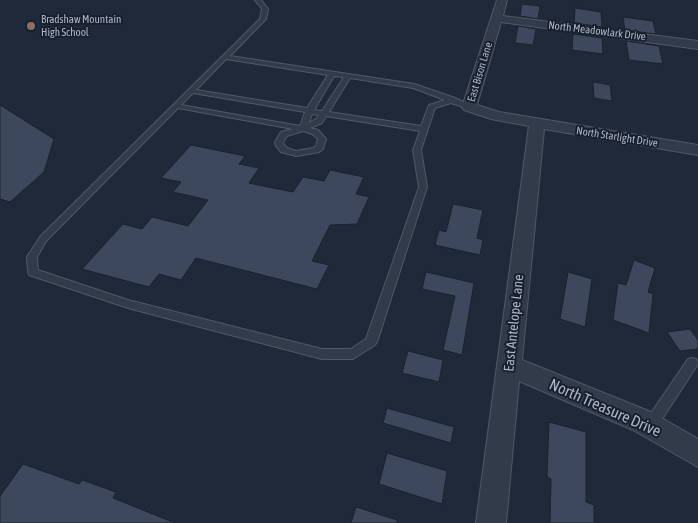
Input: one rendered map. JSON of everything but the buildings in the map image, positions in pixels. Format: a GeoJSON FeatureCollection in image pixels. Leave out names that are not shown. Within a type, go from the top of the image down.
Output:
{"type":"FeatureCollection","features":[{"type":"Feature","properties":{"kind":"street","name":"East Bison Lane"},"geometry":{"type":"LineString","coordinates":[[502,0],[469,107],[496,116],[536,124]]}},
{"type":"Feature","properties":{"kind":"street","name":"North Meadowlark Drive"},"geometry":{"type":"LineString","coordinates":[[496,18],[698,44]]}},
{"type":"Feature","properties":{"kind":"street","name":"North Starlight Drive"},"geometry":{"type":"LineString","coordinates":[[536,124],[698,150]]}},
{"type":"Feature","properties":{"kind":"street","name":"East Antelope Lane"},"geometry":{"type":"LineString","coordinates":[[491,523],[536,124]]}},
{"type":"Feature","properties":{"kind":"street","name":"North Treasure Drive"},"geometry":{"type":"LineString","coordinates":[[509,366],[650,426],[698,454]]}},
{"type":"Feature","properties":{"kind":"lane"},"geometry":{"type":"LineString","coordinates":[[258,0],[265,9],[263,19],[43,240],[32,257],[33,272],[128,304],[322,354],[353,354],[371,342],[423,187],[417,150],[432,106],[452,100]]}},
{"type":"Feature","properties":{"kind":"lane"},"geometry":{"type":"LineString","coordinates":[[225,57],[414,86],[469,107]]}},
{"type":"Feature","properties":{"kind":"lane"},"geometry":{"type":"LineString","coordinates":[[303,129],[309,111],[332,73]]}},
{"type":"Feature","properties":{"kind":"lane"},"geometry":{"type":"LineString","coordinates":[[176,106],[303,129],[315,132],[322,139],[320,147],[316,150],[296,154],[284,150],[280,146],[279,142],[284,134],[303,129],[319,121],[348,76]]}},
{"type":"Feature","properties":{"kind":"lane"},"geometry":{"type":"LineString","coordinates":[[192,91],[424,129]]}},
{"type":"Feature","properties":{"kind":"lane"},"geometry":{"type":"LineString","coordinates":[[650,426],[692,363]]}},
{"type":"Feature","properties":{"kind":"place","name":"Bradshaw Mountain High School"},"geometry":{"type":"Point","coordinates":[31,26]}}]}
